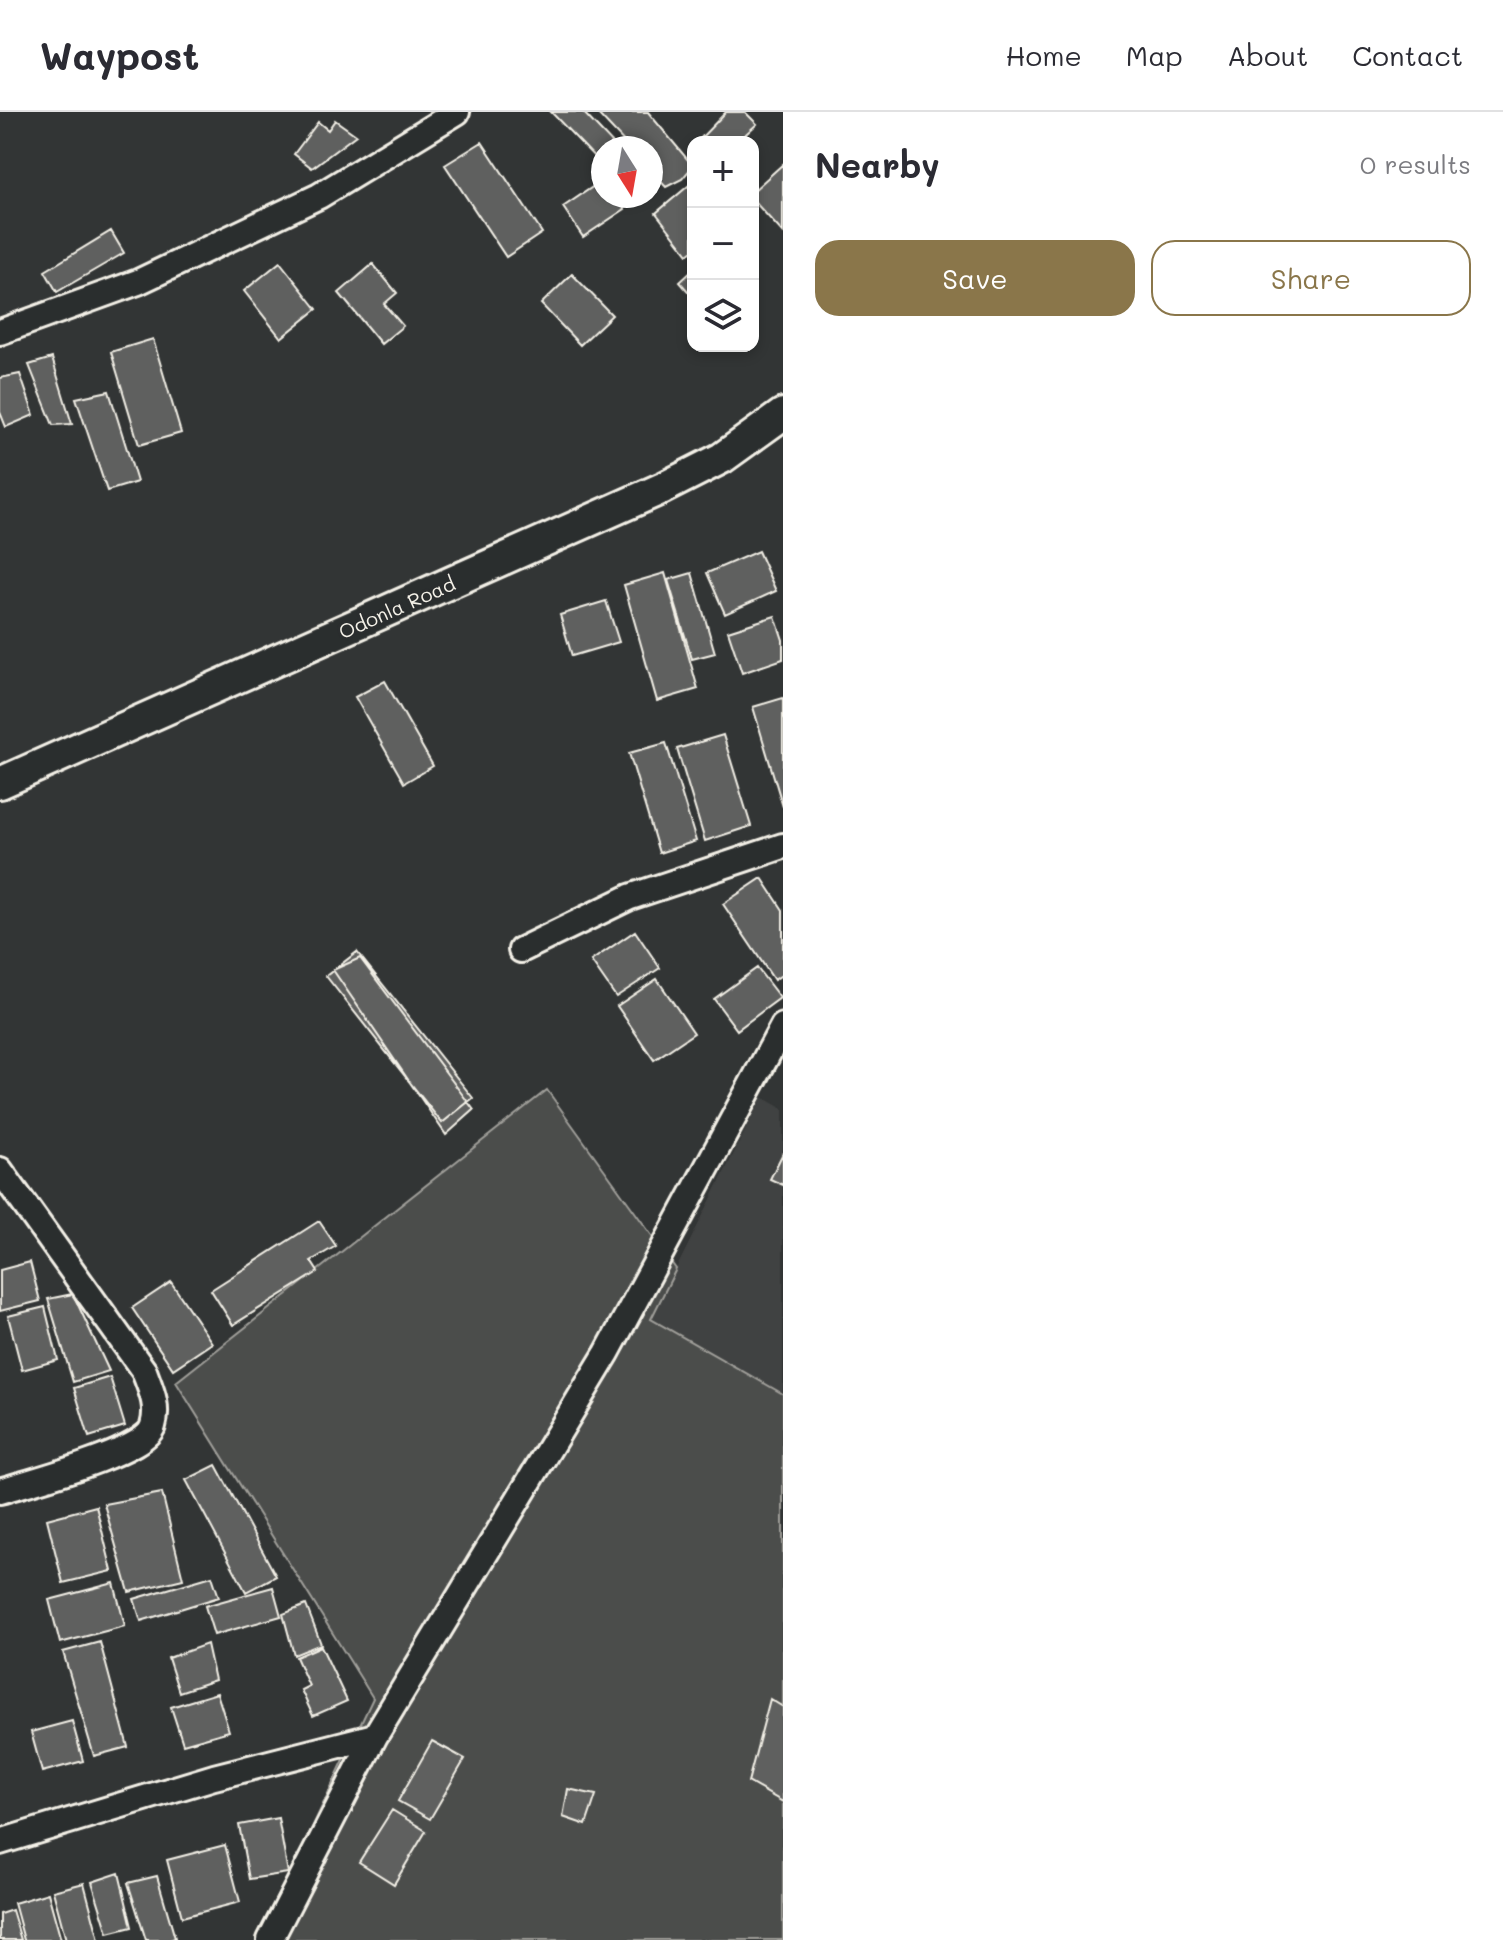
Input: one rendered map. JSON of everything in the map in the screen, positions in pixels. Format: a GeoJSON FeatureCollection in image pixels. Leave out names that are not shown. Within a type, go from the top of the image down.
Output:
{"type":"FeatureCollection","features":[{"type":"Feature","properties":{"kind":"street"},"geometry":{"type":"LineString","coordinates":[[0,332],[138,282],[319,196],[457,112]]}},
{"type":"Feature","properties":{"kind":"street","name":"Odonla Road"},"geometry":{"type":"LineString","coordinates":[[0,783],[663,488],[722,458],[783,414]]}},
{"type":"Feature","properties":{"kind":"street"},"geometry":{"type":"LineString","coordinates":[[521,950],[630,897],[783,846]]}},
{"type":"Feature","properties":{"kind":"street"},"geometry":{"type":"LineString","coordinates":[[270,1940],[375,1736],[607,1353],[783,1026]]}},
{"type":"Feature","properties":{"kind":"street"},"geometry":{"type":"LineString","coordinates":[[0,1170],[64,1255],[144,1371],[156,1401],[152,1429],[134,1447],[0,1491]]}},
{"type":"Feature","properties":{"kind":"street"},"geometry":{"type":"LineString","coordinates":[[0,1842],[214,1777],[375,1736]]}},
{"type":"Feature","properties":{"kind":"shaded area"},"geometry":{"type":"Polygon","coordinates":[[[547,1090],[676,1269],[651,1319],[783,1394],[783,1940],[259,1940],[373,1698],[176,1382],[547,1090]]]}},
{"type":"Feature","properties":{"kind":"shaded area"},"geometry":{"type":"Polygon","coordinates":[[[762,1097],[783,1109],[783,1394],[651,1319],[762,1097]]]}},
{"type":"Feature","properties":{"kind":"building"},"geometry":{"type":"Polygon","coordinates":[[[551,112],[583,112],[606,136],[591,136],[591,154],[551,112]]]}},
{"type":"Feature","properties":{"kind":"building"},"geometry":{"type":"Polygon","coordinates":[[[596,112],[648,112],[687,159],[687,173],[666,187],[663,184],[663,136],[619,136],[596,112]]]}},
{"type":"Feature","properties":{"kind":"building"},"geometry":{"type":"Polygon","coordinates":[[[726,112],[745,112],[757,124],[744,136],[703,136],[726,112]]]}},
{"type":"Feature","properties":{"kind":"building"},"geometry":{"type":"Polygon","coordinates":[[[335,120],[356,135],[312,168],[294,154],[318,122],[328,130],[335,120]]]}},
{"type":"Feature","properties":{"kind":"building"},"geometry":{"type":"Polygon","coordinates":[[[482,142],[542,233],[506,257],[445,165],[482,142]]]}},
{"type":"Feature","properties":{"kind":"building"},"geometry":{"type":"Polygon","coordinates":[[[783,164],[783,233],[759,207],[759,186],[783,164]]]}},
{"type":"Feature","properties":{"kind":"building"},"geometry":{"type":"Polygon","coordinates":[[[687,187],[687,253],[656,213],[687,187]]]}},
{"type":"Feature","properties":{"kind":"building"},"geometry":{"type":"Polygon","coordinates":[[[591,188],[591,208],[625,209],[583,237],[563,207],[591,188]]]}},
{"type":"Feature","properties":{"kind":"building"},"geometry":{"type":"Polygon","coordinates":[[[111,231],[124,253],[57,292],[45,271],[111,231]]]}},
{"type":"Feature","properties":{"kind":"building"},"geometry":{"type":"Polygon","coordinates":[[[280,262],[317,309],[281,338],[244,291],[280,262]]]}},
{"type":"Feature","properties":{"kind":"building"},"geometry":{"type":"Polygon","coordinates":[[[373,264],[397,293],[384,304],[403,326],[381,344],[339,293],[373,264]]]}},
{"type":"Feature","properties":{"kind":"building"},"geometry":{"type":"Polygon","coordinates":[[[572,274],[612,315],[580,345],[541,304],[572,274]]]}},
{"type":"Feature","properties":{"kind":"building"},"geometry":{"type":"Polygon","coordinates":[[[687,276],[687,290],[680,282],[687,276]]]}},
{"type":"Feature","properties":{"kind":"building"},"geometry":{"type":"Polygon","coordinates":[[[153,339],[181,433],[139,445],[111,352],[153,339]]]}},
{"type":"Feature","properties":{"kind":"building"},"geometry":{"type":"Polygon","coordinates":[[[52,358],[72,424],[53,425],[29,365],[52,358]]]}},
{"type":"Feature","properties":{"kind":"building"},"geometry":{"type":"Polygon","coordinates":[[[20,374],[34,415],[6,427],[0,412],[0,378],[20,374]]]}},
{"type":"Feature","properties":{"kind":"building"},"geometry":{"type":"Polygon","coordinates":[[[109,391],[137,482],[107,491],[76,398],[109,391]]]}},
{"type":"Feature","properties":{"kind":"building"},"geometry":{"type":"Polygon","coordinates":[[[758,551],[776,591],[725,614],[707,573],[758,551]]]}},
{"type":"Feature","properties":{"kind":"building"},"geometry":{"type":"Polygon","coordinates":[[[665,573],[698,689],[657,701],[624,585],[665,573]]]}},
{"type":"Feature","properties":{"kind":"building"},"geometry":{"type":"Polygon","coordinates":[[[692,573],[715,653],[692,659],[668,580],[692,573]]]}},
{"type":"Feature","properties":{"kind":"building"},"geometry":{"type":"Polygon","coordinates":[[[606,601],[619,642],[572,656],[560,615],[606,601]]]}},
{"type":"Feature","properties":{"kind":"building"},"geometry":{"type":"Polygon","coordinates":[[[775,616],[783,640],[783,659],[742,673],[728,631],[775,616]]]}},
{"type":"Feature","properties":{"kind":"building"},"geometry":{"type":"Polygon","coordinates":[[[385,681],[433,766],[404,783],[355,697],[385,681]]]}},
{"type":"Feature","properties":{"kind":"building"},"geometry":{"type":"Polygon","coordinates":[[[783,698],[783,807],[753,707],[783,698]]]}},
{"type":"Feature","properties":{"kind":"building"},"geometry":{"type":"Polygon","coordinates":[[[723,735],[751,826],[705,841],[677,749],[723,735]]]}},
{"type":"Feature","properties":{"kind":"building"},"geometry":{"type":"Polygon","coordinates":[[[666,743],[696,841],[659,853],[629,753],[666,743]]]}},
{"type":"Feature","properties":{"kind":"building"},"geometry":{"type":"Polygon","coordinates":[[[762,878],[783,910],[783,974],[774,980],[723,904],[762,878]]]}},
{"type":"Feature","properties":{"kind":"building"},"geometry":{"type":"Polygon","coordinates":[[[635,931],[660,968],[616,997],[591,961],[635,931]]]}},
{"type":"Feature","properties":{"kind":"building"},"geometry":{"type":"Polygon","coordinates":[[[357,952],[473,1098],[442,1123],[326,976],[357,952]]]}},
{"type":"Feature","properties":{"kind":"building"},"geometry":{"type":"Polygon","coordinates":[[[360,958],[474,1110],[446,1135],[333,970],[360,958]]]}},
{"type":"Feature","properties":{"kind":"building"},"geometry":{"type":"Polygon","coordinates":[[[757,968],[780,998],[737,1030],[714,999],[757,968]]]}},
{"type":"Feature","properties":{"kind":"building"},"geometry":{"type":"Polygon","coordinates":[[[657,979],[694,1033],[654,1060],[617,1006],[657,979]]]}},
{"type":"Feature","properties":{"kind":"building"},"geometry":{"type":"Polygon","coordinates":[[[783,1153],[783,1185],[770,1179],[783,1153]]]}},
{"type":"Feature","properties":{"kind":"building"},"geometry":{"type":"Polygon","coordinates":[[[319,1221],[336,1246],[311,1261],[318,1272],[233,1325],[211,1290],[319,1221]]]}},
{"type":"Feature","properties":{"kind":"building"},"geometry":{"type":"Polygon","coordinates":[[[30,1262],[40,1301],[0,1311],[0,1270],[30,1262]]]}},
{"type":"Feature","properties":{"kind":"building"},"geometry":{"type":"Polygon","coordinates":[[[171,1282],[212,1343],[173,1369],[132,1308],[171,1282]]]}},
{"type":"Feature","properties":{"kind":"building"},"geometry":{"type":"Polygon","coordinates":[[[73,1294],[109,1371],[73,1382],[48,1299],[73,1294]]]}},
{"type":"Feature","properties":{"kind":"building"},"geometry":{"type":"Polygon","coordinates":[[[45,1307],[58,1360],[22,1370],[8,1316],[45,1307]]]}},
{"type":"Feature","properties":{"kind":"building"},"geometry":{"type":"Polygon","coordinates":[[[110,1377],[125,1426],[89,1437],[74,1388],[110,1377]]]}},
{"type":"Feature","properties":{"kind":"building"},"geometry":{"type":"Polygon","coordinates":[[[216,1465],[276,1576],[246,1592],[186,1480],[216,1465]]]}},
{"type":"Feature","properties":{"kind":"building"},"geometry":{"type":"Polygon","coordinates":[[[162,1493],[183,1579],[129,1592],[104,1504],[162,1493]]]}},
{"type":"Feature","properties":{"kind":"building"},"geometry":{"type":"Polygon","coordinates":[[[96,1506],[112,1571],[63,1583],[47,1519],[96,1506]]]}},
{"type":"Feature","properties":{"kind":"building"},"geometry":{"type":"Polygon","coordinates":[[[212,1576],[219,1597],[141,1621],[134,1599],[212,1576]]]}},
{"type":"Feature","properties":{"kind":"building"},"geometry":{"type":"Polygon","coordinates":[[[114,1583],[125,1626],[60,1643],[49,1600],[114,1583]]]}},
{"type":"Feature","properties":{"kind":"building"},"geometry":{"type":"Polygon","coordinates":[[[273,1587],[281,1616],[214,1635],[205,1606],[273,1587]]]}},
{"type":"Feature","properties":{"kind":"building"},"geometry":{"type":"Polygon","coordinates":[[[306,1605],[321,1644],[294,1655],[283,1614],[306,1605]]]}},
{"type":"Feature","properties":{"kind":"building"},"geometry":{"type":"Polygon","coordinates":[[[100,1642],[128,1747],[94,1756],[63,1652],[100,1642]]]}},
{"type":"Feature","properties":{"kind":"building"},"geometry":{"type":"Polygon","coordinates":[[[207,1644],[215,1680],[179,1692],[168,1658],[207,1644]]]}},
{"type":"Feature","properties":{"kind":"building"},"geometry":{"type":"Polygon","coordinates":[[[321,1646],[347,1701],[313,1716],[301,1690],[309,1686],[296,1657],[321,1646]]]}},
{"type":"Feature","properties":{"kind":"building"},"geometry":{"type":"Polygon","coordinates":[[[217,1693],[229,1731],[183,1744],[171,1707],[217,1693]]]}},
{"type":"Feature","properties":{"kind":"building"},"geometry":{"type":"Polygon","coordinates":[[[770,1699],[783,1707],[783,1802],[748,1782],[770,1699]]]}},
{"type":"Feature","properties":{"kind":"building"},"geometry":{"type":"Polygon","coordinates":[[[72,1721],[83,1761],[42,1772],[31,1732],[72,1721]]]}},
{"type":"Feature","properties":{"kind":"building"},"geometry":{"type":"Polygon","coordinates":[[[432,1741],[465,1759],[430,1819],[398,1801],[432,1741]]]}},
{"type":"Feature","properties":{"kind":"building"},"geometry":{"type":"Polygon","coordinates":[[[568,1789],[596,1795],[586,1825],[563,1817],[568,1789]]]}},
{"type":"Feature","properties":{"kind":"building"},"geometry":{"type":"Polygon","coordinates":[[[392,1810],[426,1831],[394,1884],[359,1862],[392,1810]]]}},
{"type":"Feature","properties":{"kind":"building"},"geometry":{"type":"Polygon","coordinates":[[[278,1818],[288,1873],[249,1879],[239,1825],[278,1818]]]}},
{"type":"Feature","properties":{"kind":"building"},"geometry":{"type":"Polygon","coordinates":[[[225,1845],[240,1902],[182,1917],[167,1860],[225,1845]]]}},
{"type":"Feature","properties":{"kind":"building"},"geometry":{"type":"Polygon","coordinates":[[[119,1873],[132,1927],[108,1933],[92,1882],[119,1873]]]}},
{"type":"Feature","properties":{"kind":"building"},"geometry":{"type":"Polygon","coordinates":[[[157,1876],[175,1938],[170,1940],[146,1940],[128,1883],[157,1876]]]}},
{"type":"Feature","properties":{"kind":"building"},"geometry":{"type":"Polygon","coordinates":[[[84,1883],[99,1940],[66,1940],[53,1891],[84,1883]]]}},
{"type":"Feature","properties":{"kind":"building"},"geometry":{"type":"Polygon","coordinates":[[[48,1893],[61,1940],[24,1940],[14,1903],[48,1893]]]}},
{"type":"Feature","properties":{"kind":"building"},"geometry":{"type":"Polygon","coordinates":[[[12,1910],[21,1940],[0,1940],[0,1914],[12,1910]]]}}]}
